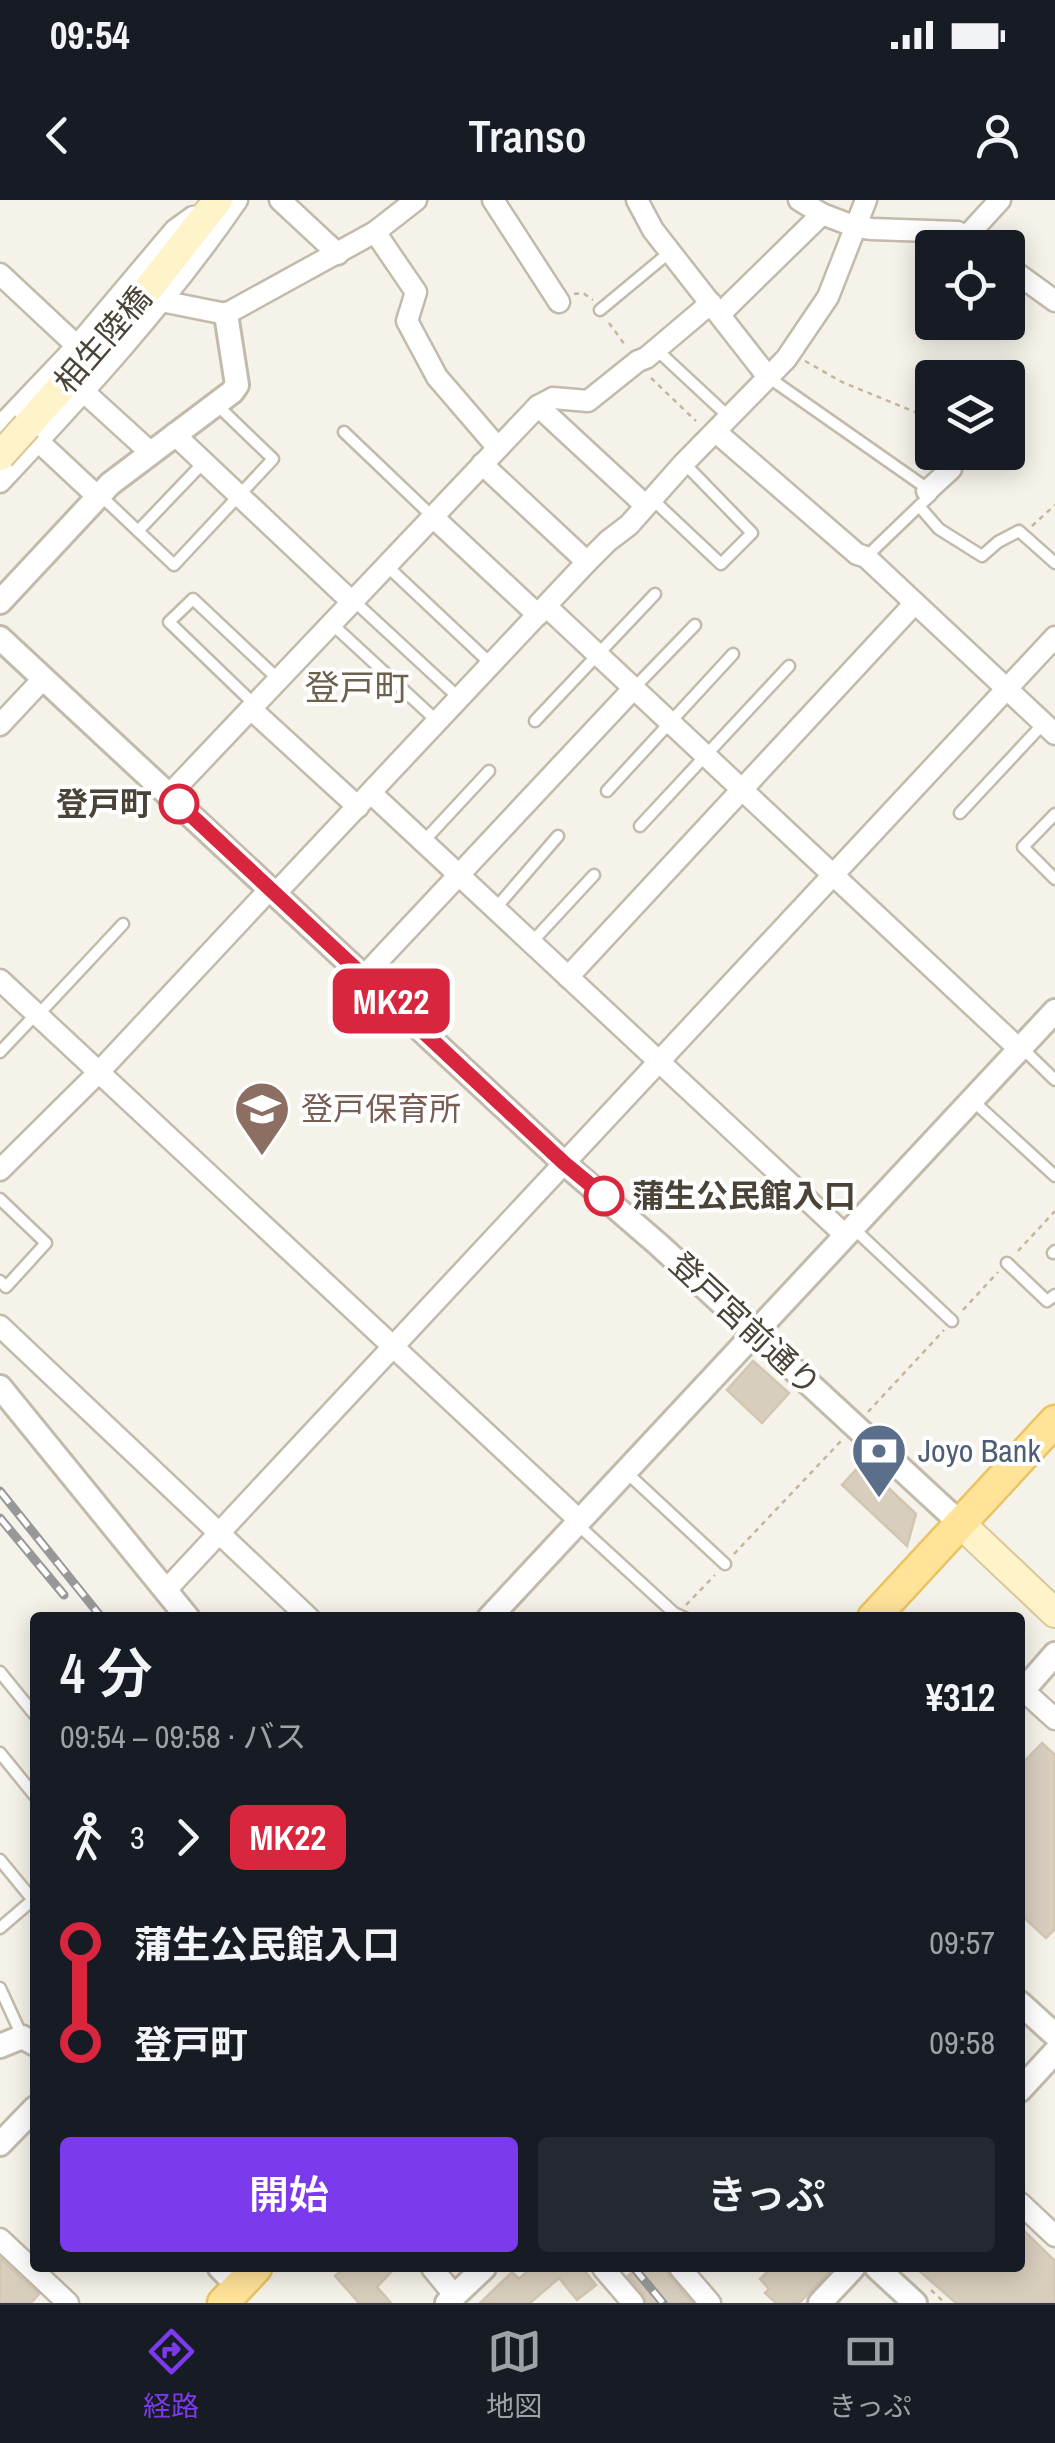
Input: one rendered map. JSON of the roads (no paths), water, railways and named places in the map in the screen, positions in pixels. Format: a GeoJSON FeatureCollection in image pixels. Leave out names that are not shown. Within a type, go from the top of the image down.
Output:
{"type":"FeatureCollection","features":[{"type":"Feature","properties":{"kind":"main road","name":"相生陸橋"},"geometry":{"type":"LineString","coordinates":[[0,456],[96,350],[212,207]]}},
{"type":"Feature","properties":{"kind":"main road"},"geometry":{"type":"LineString","coordinates":[[878,1612],[1055,1421]]}},
{"type":"Feature","properties":{"kind":"main road"},"geometry":{"type":"LineString","coordinates":[[961,1524],[1055,1613]]}},
{"type":"Feature","properties":{"kind":"street"},"geometry":{"type":"LineString","coordinates":[[22,432],[84,391],[161,301],[237,200]]}},
{"type":"Feature","properties":{"kind":"street"},"geometry":{"type":"LineString","coordinates":[[280,200],[338,254]]}},
{"type":"Feature","properties":{"kind":"street"},"geometry":{"type":"LineString","coordinates":[[161,301],[226,314],[376,232],[416,200]]}},
{"type":"Feature","properties":{"kind":"street"},"geometry":{"type":"LineString","coordinates":[[493,200],[559,302]]}},
{"type":"Feature","properties":{"kind":"street"},"geometry":{"type":"LineString","coordinates":[[637,200],[653,230],[768,378]]}},
{"type":"Feature","properties":{"kind":"street"},"geometry":{"type":"LineString","coordinates":[[799,200],[822,214],[856,226],[915,230]]}},
{"type":"Feature","properties":{"kind":"street"},"geometry":{"type":"LineString","coordinates":[[0,1170],[364,800],[768,378],[791,352],[828,297],[866,200]]}},
{"type":"Feature","properties":{"kind":"street"},"geometry":{"type":"LineString","coordinates":[[981,230],[1000,200]]}},
{"type":"Feature","properties":{"kind":"street"},"geometry":{"type":"LineString","coordinates":[[0,482],[22,432],[78,346],[175,230],[212,207]]}},
{"type":"Feature","properties":{"kind":"street"},"geometry":{"type":"LineString","coordinates":[[169,795],[538,406],[553,398],[588,401],[716,308],[822,214]]}},
{"type":"Feature","properties":{"kind":"street"},"geometry":{"type":"LineString","coordinates":[[376,232],[416,292],[407,320],[437,376],[498,448]]}},
{"type":"Feature","properties":{"kind":"street"},"geometry":{"type":"LineString","coordinates":[[0,274],[78,346]]}},
{"type":"Feature","properties":{"kind":"street"},"geometry":{"type":"LineString","coordinates":[[1025,280],[1055,302]]}},
{"type":"Feature","properties":{"kind":"street"},"geometry":{"type":"LineString","coordinates":[[0,602],[99,496],[150,452],[232,392],[237,385],[226,314]]}},
{"type":"Feature","properties":{"kind":"street"},"geometry":{"type":"LineString","coordinates":[[84,391],[150,452]]}},
{"type":"Feature","properties":{"kind":"street"},"geometry":{"type":"LineString","coordinates":[[538,406],[648,501]]}},
{"type":"Feature","properties":{"kind":"street"},"geometry":{"type":"LineString","coordinates":[[723,425],[1049,729]]}},
{"type":"Feature","properties":{"kind":"street"},"geometry":{"type":"LineString","coordinates":[[22,432],[99,496]]}},
{"type":"Feature","properties":{"kind":"street"},"geometry":{"type":"LineString","coordinates":[[174,434],[353,601]]}},
{"type":"Feature","properties":{"kind":"street"},"geometry":{"type":"LineString","coordinates":[[482,464],[588,562]]}},
{"type":"Feature","properties":{"kind":"street"},"geometry":{"type":"LineString","coordinates":[[923,499],[951,470]]}},
{"type":"Feature","properties":{"kind":"street"},"geometry":{"type":"LineString","coordinates":[[433,516],[598,655],[1020,1048]]}},
{"type":"Feature","properties":{"kind":"street"},"geometry":{"type":"LineString","coordinates":[[568,977],[915,603]]}},
{"type":"Feature","properties":{"kind":"street"},"geometry":{"type":"LineString","coordinates":[[166,1590],[1055,637]]}},
{"type":"Feature","properties":{"kind":"street","name":"登戸宮前通り"},"geometry":{"type":"LineString","coordinates":[[0,638],[564,1163],[961,1524]]}},
{"type":"Feature","properties":{"kind":"street"},"geometry":{"type":"LineString","coordinates":[[0,725],[43,679]]}},
{"type":"Feature","properties":{"kind":"street"},"geometry":{"type":"LineString","coordinates":[[364,976],[634,688]]}},
{"type":"Feature","properties":{"kind":"street"},"geometry":{"type":"LineString","coordinates":[[253,707],[364,800],[423,842],[659,1062],[849,1231]]}},
{"type":"Feature","properties":{"kind":"street"},"geometry":{"type":"LineString","coordinates":[[2,986],[99,1072],[578,1522]]}},
{"type":"Feature","properties":{"kind":"street"},"geometry":{"type":"LineString","coordinates":[[495,1612],[1055,1011]]}},
{"type":"Feature","properties":{"kind":"street"},"geometry":{"type":"LineString","coordinates":[[0,1326],[303,1612]]}},
{"type":"Feature","properties":{"kind":"street"},"geometry":{"type":"LineString","coordinates":[[0,1387],[183,1612]]}},
{"type":"Feature","properties":{"kind":"street"},"geometry":{"type":"LineString","coordinates":[[1025,1689],[1055,1654]]}},
{"type":"Feature","properties":{"kind":"street"},"geometry":{"type":"LineString","coordinates":[[1025,1695],[1055,1720]]}},
{"type":"Feature","properties":{"kind":"street"},"geometry":{"type":"LineString","coordinates":[[1025,2007],[1055,2035]]}},
{"type":"Feature","properties":{"kind":"street"},"geometry":{"type":"LineString","coordinates":[[0,2046],[30,2042]]}},
{"type":"Feature","properties":{"kind":"street"},"geometry":{"type":"LineString","coordinates":[[1025,2085],[1055,2052]]}},
{"type":"Feature","properties":{"kind":"street"},"geometry":{"type":"LineString","coordinates":[[0,2144],[30,2113]]}},
{"type":"Feature","properties":{"kind":"street"},"geometry":{"type":"LineString","coordinates":[[1025,2208],[1055,2236]]}},
{"type":"Feature","properties":{"kind":"street"},"geometry":{"type":"LineString","coordinates":[[0,2239],[30,2267]]}},
{"type":"Feature","properties":{"kind":"street"},"geometry":{"type":"LineString","coordinates":[[35,2272],[68,2303]]}},
{"type":"Feature","properties":{"kind":"street"},"geometry":{"type":"LineString","coordinates":[[435,2272],[454,2301],[480,2272]]}},
{"type":"Feature","properties":{"kind":"street"},"geometry":{"type":"LineString","coordinates":[[606,2272],[633,2303]]}},
{"type":"Feature","properties":{"kind":"street"},"geometry":{"type":"LineString","coordinates":[[683,2272],[710,2303]]}},
{"type":"Feature","properties":{"kind":"street"},"geometry":{"type":"LineString","coordinates":[[820,2303],[849,2272]]}},
{"type":"Feature","properties":{"kind":"street"},"geometry":{"type":"LineString","coordinates":[[880,2272],[915,2303]]}},
{"type":"Feature","properties":{"kind":"lane"},"geometry":{"type":"LineString","coordinates":[[600,310],[670,252]]}},
{"type":"Feature","properties":{"kind":"lane"},"geometry":{"type":"LineString","coordinates":[[657,349],[723,425]]}},
{"type":"Feature","properties":{"kind":"lane"},"geometry":{"type":"LineString","coordinates":[[768,378],[923,499],[939,530],[982,556],[1019,531],[1055,563]]}},
{"type":"Feature","properties":{"kind":"lane"},"geometry":{"type":"LineString","coordinates":[[99,496],[174,566],[273,460],[216,404]]}},
{"type":"Feature","properties":{"kind":"lane"},"geometry":{"type":"LineString","coordinates":[[344,432],[433,516]]}},
{"type":"Feature","properties":{"kind":"lane"},"geometry":{"type":"LineString","coordinates":[[138,530],[204,462]]}},
{"type":"Feature","properties":{"kind":"lane"},"geometry":{"type":"LineString","coordinates":[[648,501],[721,564],[752,533],[684,463]]}},
{"type":"Feature","properties":{"kind":"lane"},"geometry":{"type":"LineString","coordinates":[[866,557],[923,499]]}},
{"type":"Feature","properties":{"kind":"lane"},"geometry":{"type":"LineString","coordinates":[[387,566],[492,665]]}},
{"type":"Feature","properties":{"kind":"lane"},"geometry":{"type":"LineString","coordinates":[[535,721],[655,594]]}},
{"type":"Feature","properties":{"kind":"lane"},"geometry":{"type":"LineString","coordinates":[[253,707],[169,622],[192,599],[278,680]]}},
{"type":"Feature","properties":{"kind":"lane"},"geometry":{"type":"LineString","coordinates":[[353,601],[460,699]]}},
{"type":"Feature","properties":{"kind":"lane"},"geometry":{"type":"LineString","coordinates":[[332,623],[438,722]]}},
{"type":"Feature","properties":{"kind":"lane"},"geometry":{"type":"LineString","coordinates":[[634,688],[695,625]]}},
{"type":"Feature","properties":{"kind":"lane"},"geometry":{"type":"LineString","coordinates":[[607,791],[733,654]]}},
{"type":"Feature","properties":{"kind":"lane"},"geometry":{"type":"LineString","coordinates":[[640,826],[789,666]]}},
{"type":"Feature","properties":{"kind":"lane"},"geometry":{"type":"LineString","coordinates":[[960,813],[1049,729]]}},
{"type":"Feature","properties":{"kind":"lane"},"geometry":{"type":"LineString","coordinates":[[423,842],[489,772]]}},
{"type":"Feature","properties":{"kind":"lane"},"geometry":{"type":"LineString","coordinates":[[1055,814],[1023,847],[1055,880]]}},
{"type":"Feature","properties":{"kind":"lane"},"geometry":{"type":"LineString","coordinates":[[495,909],[558,836]]}},
{"type":"Feature","properties":{"kind":"lane"},"geometry":{"type":"LineString","coordinates":[[531,942],[594,875]]}},
{"type":"Feature","properties":{"kind":"lane"},"geometry":{"type":"LineString","coordinates":[[0,1052],[123,924]]}},
{"type":"Feature","properties":{"kind":"lane"},"geometry":{"type":"LineString","coordinates":[[1020,1048],[1055,1080]]}},
{"type":"Feature","properties":{"kind":"lane"},"geometry":{"type":"LineString","coordinates":[[972,1100],[1055,1176]]}},
{"type":"Feature","properties":{"kind":"lane"},"geometry":{"type":"LineString","coordinates":[[0,1199],[46,1242],[6,1287],[0,1281]]}},
{"type":"Feature","properties":{"kind":"lane"},"geometry":{"type":"LineString","coordinates":[[849,1231],[952,1321]]}},
{"type":"Feature","properties":{"kind":"lane"},"geometry":{"type":"LineString","coordinates":[[1007,1262],[1047,1301],[1055,1295]]}},
{"type":"Feature","properties":{"kind":"lane"},"geometry":{"type":"LineString","coordinates":[[625,1471],[725,1564]]}},
{"type":"Feature","properties":{"kind":"lane"},"geometry":{"type":"LineString","coordinates":[[578,1522],[673,1612]]}},
{"type":"Feature","properties":{"kind":"lane"},"geometry":{"type":"LineString","coordinates":[[0,1672],[30,1709]]}},
{"type":"Feature","properties":{"kind":"lane"},"geometry":{"type":"LineString","coordinates":[[0,1753],[30,1790]]}},
{"type":"Feature","properties":{"kind":"lane"},"geometry":{"type":"LineString","coordinates":[[0,1860],[30,1894]]}},
{"type":"Feature","properties":{"kind":"lane"},"geometry":{"type":"LineString","coordinates":[[0,1928],[30,1902]]}},
{"type":"Feature","properties":{"kind":"lane"},"geometry":{"type":"LineString","coordinates":[[0,1988],[30,2039]]}},
{"type":"Feature","properties":{"kind":"railway"},"geometry":{"type":"LineString","coordinates":[[0,1491],[97,1612]]}},
{"type":"Feature","properties":{"kind":"railway"},"geometry":{"type":"LineString","coordinates":[[0,1518],[64,1595]]}},
{"type":"Feature","properties":{"kind":"railway"},"geometry":{"type":"LineString","coordinates":[[637,2272],[663,2303]]}},
{"type":"Feature","properties":{"kind":"place","name":"登戸町"},"geometry":{"type":"Point","coordinates":[179,804]}},
{"type":"Feature","properties":{"kind":"place","name":"登戸保育所"},"geometry":{"type":"Point","coordinates":[262,1158]}},
{"type":"Feature","properties":{"kind":"place","name":"蒲生公民館入口"},"geometry":{"type":"Point","coordinates":[604,1196]}},
{"type":"Feature","properties":{"kind":"place","name":"Joyo Bank"},"geometry":{"type":"Point","coordinates":[879,1500]}},
{"type":"Feature","properties":{"kind":"district","name":"登戸町"},"geometry":{"type":"Point","coordinates":[357,688]}}]}
